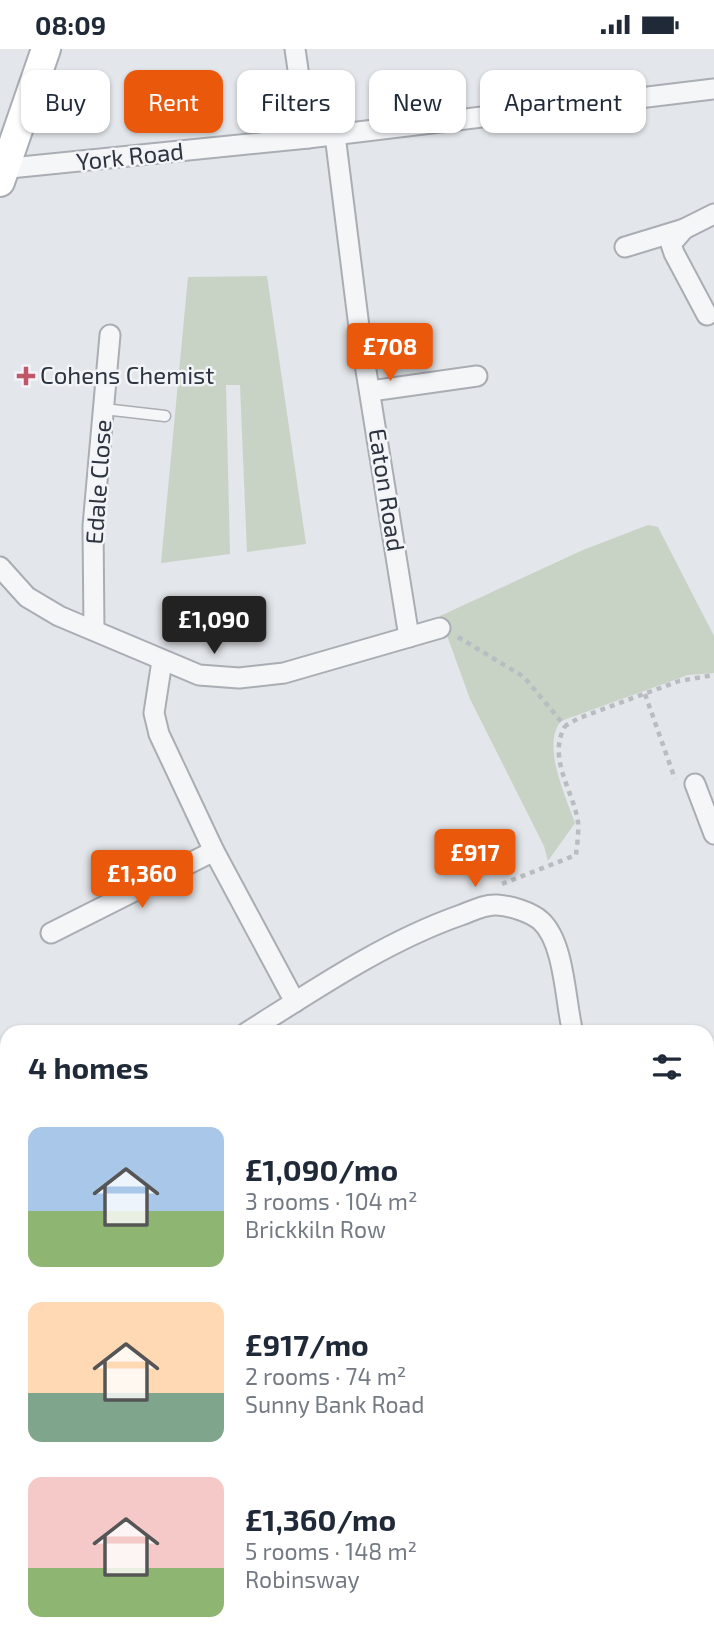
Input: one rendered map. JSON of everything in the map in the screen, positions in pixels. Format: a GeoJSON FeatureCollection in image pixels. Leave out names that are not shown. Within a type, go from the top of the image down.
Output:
{"type":"FeatureCollection","features":[{"type":"Feature","properties":{"kind":"street"},"geometry":{"type":"LineString","coordinates":[[1,173],[46,49]]}},
{"type":"Feature","properties":{"kind":"street"},"geometry":{"type":"LineString","coordinates":[[295,49],[308,138]]}},
{"type":"Feature","properties":{"kind":"street","name":"York Road"},"geometry":{"type":"LineString","coordinates":[[1,173],[714,89]]}},
{"type":"Feature","properties":{"kind":"street","name":"Eaton Road"},"geometry":{"type":"LineString","coordinates":[[335,135],[359,327],[409,637]]}},
{"type":"Feature","properties":{"kind":"street"},"geometry":{"type":"LineString","coordinates":[[625,247],[684,229],[714,214]]}},
{"type":"Feature","properties":{"kind":"street"},"geometry":{"type":"LineString","coordinates":[[684,229],[671,244],[707,315]]}},
{"type":"Feature","properties":{"kind":"street","name":"Edale Close"},"geometry":{"type":"LineString","coordinates":[[94,630],[93,526],[110,335]]}},
{"type":"Feature","properties":{"kind":"street"},"geometry":{"type":"LineString","coordinates":[[371,391],[477,376]]}},
{"type":"Feature","properties":{"kind":"street"},"geometry":{"type":"LineString","coordinates":[[0,567],[27,597],[58,617],[199,675],[239,678],[284,673],[440,628]]}},
{"type":"Feature","properties":{"kind":"street"},"geometry":{"type":"LineString","coordinates":[[162,661],[153,713],[159,734],[214,851],[295,1002]]}},
{"type":"Feature","properties":{"kind":"street"},"geometry":{"type":"LineString","coordinates":[[695,785],[714,834]]}},
{"type":"Feature","properties":{"kind":"street"},"geometry":{"type":"LineString","coordinates":[[51,933],[214,851]]}},
{"type":"Feature","properties":{"kind":"street"},"geometry":{"type":"LineString","coordinates":[[259,1025],[371,956],[446,920],[495,905],[530,913],[542,921],[549,931],[560,963],[572,1025]]}},
{"type":"Feature","properties":{"kind":"lane"},"geometry":{"type":"LineString","coordinates":[[104,409],[165,416]]}},
{"type":"Feature","properties":{"kind":"path"},"geometry":{"type":"LineString","coordinates":[[440,628],[491,655],[524,677],[565,726]]}},
{"type":"Feature","properties":{"kind":"path"},"geometry":{"type":"LineString","coordinates":[[495,905],[501,884],[576,855],[578,823],[559,758],[561,734],[565,726],[579,718],[679,681],[714,675]]}},
{"type":"Feature","properties":{"kind":"path"},"geometry":{"type":"LineString","coordinates":[[645,694],[679,790],[695,785]]}},
{"type":"Feature","properties":{"kind":"shaded area"},"geometry":{"type":"Polygon","coordinates":[[[267,276],[306,544],[247,552],[240,385],[226,385],[230,554],[161,563],[188,277],[267,276]]]}},
{"type":"Feature","properties":{"kind":"shaded area"},"geometry":{"type":"Polygon","coordinates":[[[648,525],[658,527],[714,636],[714,673],[688,675],[561,721],[555,731],[554,757],[561,786],[575,823],[548,861],[544,846],[470,699],[440,616],[583,550],[648,525]]]}},
{"type":"Feature","properties":{"kind":"place","name":"Cohens Chemist"},"geometry":{"type":"Point","coordinates":[26,376]}}]}
